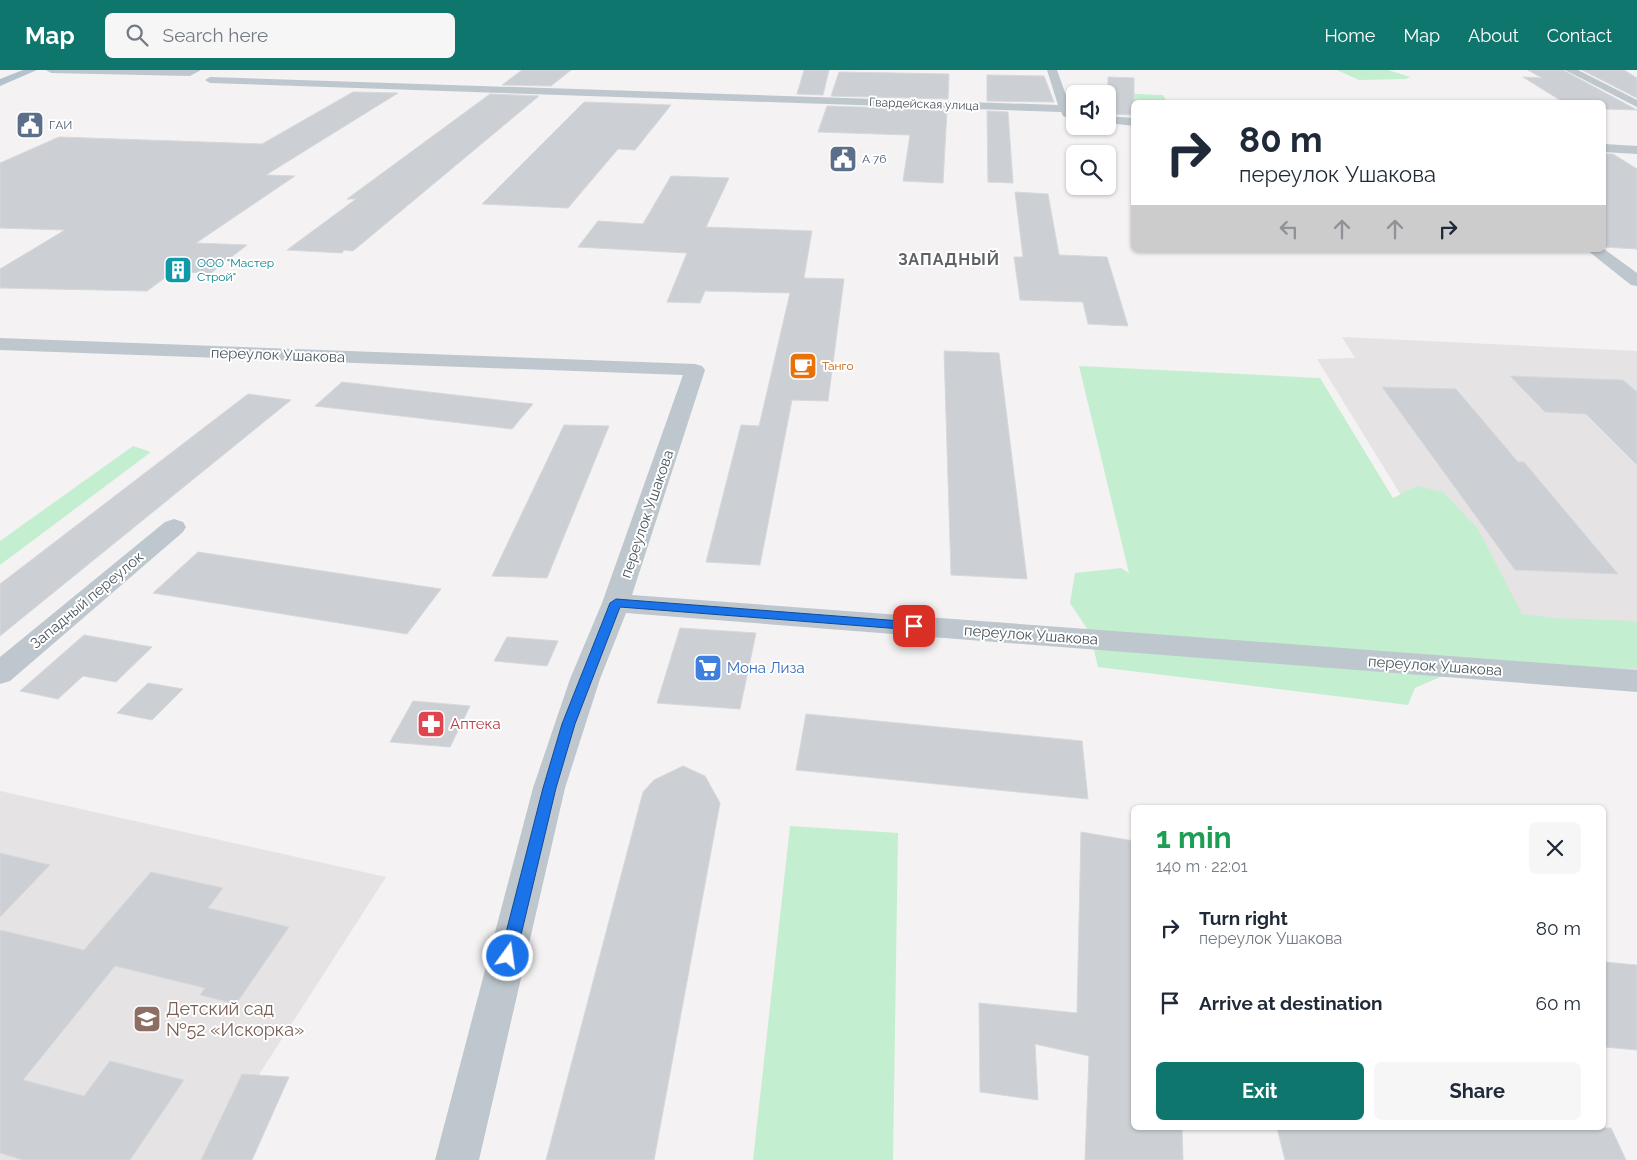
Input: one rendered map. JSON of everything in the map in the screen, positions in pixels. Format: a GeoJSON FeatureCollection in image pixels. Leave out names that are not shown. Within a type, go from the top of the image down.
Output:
{"type":"FeatureCollection","features":[{"type":"Feature","properties":{"kind":"main road"},"geometry":{"type":"LineString","coordinates":[[0,83],[32,70]]}},
{"type":"Feature","properties":{"kind":"street"},"geometry":{"type":"LineString","coordinates":[[51,70],[190,73],[196,70]]}},
{"type":"Feature","properties":{"kind":"street"},"geometry":{"type":"LineString","coordinates":[[1052,70],[1065,109]]}},
{"type":"Feature","properties":{"kind":"street"},"geometry":{"type":"LineString","coordinates":[[1570,70],[1637,104]]}},
{"type":"Feature","properties":{"kind":"street","name":"Гвардейская улица"},"geometry":{"type":"LineString","coordinates":[[210,80],[1065,109]]}},
{"type":"Feature","properties":{"kind":"street"},"geometry":{"type":"LineString","coordinates":[[1116,121],[1131,122]]}},
{"type":"Feature","properties":{"kind":"street"},"geometry":{"type":"LineString","coordinates":[[1606,148],[1637,150]]}},
{"type":"Feature","properties":{"kind":"street"},"geometry":{"type":"LineString","coordinates":[[1599,252],[1637,281]]}},
{"type":"Feature","properties":{"kind":"street","name":"переулок Ушакова"},"geometry":{"type":"LineString","coordinates":[[0,344],[695,370],[616,603],[1637,681]]}},
{"type":"Feature","properties":{"kind":"street","name":"Западный переулок"},"geometry":{"type":"LineString","coordinates":[[0,673],[174,527]]}},
{"type":"Feature","properties":{"kind":"street"},"geometry":{"type":"LineString","coordinates":[[457,1160],[549,788],[578,697],[616,603]]}},
{"type":"Feature","properties":{"kind":"shaded area"},"geometry":{"type":"Polygon","coordinates":[[[1342,337],[1637,351],[1637,681],[1510,672],[1317,359],[1355,358],[1342,337]]]}},
{"type":"Feature","properties":{"kind":"shaded area","name":"Детский сад №52 «Искорка»"},"geometry":{"type":"Polygon","coordinates":[[[0,791],[386,877],[204,1160],[0,1160],[0,791]]]}},
{"type":"Feature","properties":{"kind":"green space"},"geometry":{"type":"Polygon","coordinates":[[[1337,70],[1388,70],[1410,77],[1406,79],[1359,80],[1337,70]]]}},
{"type":"Feature","properties":{"kind":"green space"},"geometry":{"type":"Polygon","coordinates":[[[1116,93],[1163,95],[1166,100],[1131,100],[1131,106],[1116,105],[1116,93]]]}},
{"type":"Feature","properties":{"kind":"green space"},"geometry":{"type":"Polygon","coordinates":[[[1079,366],[1320,378],[1393,498],[1417,486],[1443,492],[1478,529],[1522,614],[1553,618],[1637,621],[1637,668],[1440,677],[1415,688],[1408,705],[1098,667],[1090,633],[1070,603],[1075,573],[1121,568],[1129,573],[1079,366]]]}},
{"type":"Feature","properties":{"kind":"green space"},"geometry":{"type":"Polygon","coordinates":[[[133,446],[151,452],[0,565],[0,541],[133,446]]]}},
{"type":"Feature","properties":{"kind":"green space"},"geometry":{"type":"Polygon","coordinates":[[[790,826],[898,833],[893,1160],[753,1160],[790,826]]]}},
{"type":"Feature","properties":{"kind":"building"},"geometry":{"type":"Polygon","coordinates":[[[522,70],[571,70],[551,86],[502,85],[522,70]]]}},
{"type":"Feature","properties":{"kind":"building"},"geometry":{"type":"Polygon","coordinates":[[[804,70],[829,70],[823,95],[797,94],[804,70]]]}},
{"type":"Feature","properties":{"kind":"building"},"geometry":{"type":"Polygon","coordinates":[[[1528,70],[1563,70],[1637,110],[1606,109],[1606,100],[1560,100],[1523,77],[1542,78],[1528,70]]]}},
{"type":"Feature","properties":{"kind":"building"},"geometry":{"type":"Polygon","coordinates":[[[1582,70],[1624,70],[1637,78],[1637,98],[1582,70]]]}},
{"type":"Feature","properties":{"kind":"building"},"geometry":{"type":"Polygon","coordinates":[[[839,72],[949,74],[948,99],[831,96],[839,72]]]}},
{"type":"Feature","properties":{"kind":"building"},"geometry":{"type":"Polygon","coordinates":[[[987,75],[1044,76],[1054,102],[987,101],[987,75]]]}},
{"type":"Feature","properties":{"kind":"building"},"geometry":{"type":"Polygon","coordinates":[[[1108,77],[1134,78],[1134,100],[1131,100],[1131,115],[1116,114],[1116,85],[1108,85],[1108,77]]]}},
{"type":"Feature","properties":{"kind":"building"},"geometry":{"type":"Polygon","coordinates":[[[353,92],[398,93],[266,175],[295,176],[196,243],[247,245],[211,273],[173,272],[147,291],[0,288],[0,269],[65,230],[0,228],[0,163],[59,137],[262,144],[353,92]]]}},
{"type":"Feature","properties":{"kind":"building"},"geometry":{"type":"Polygon","coordinates":[[[490,94],[539,96],[353,251],[344,250],[342,253],[287,250],[356,199],[347,199],[490,94]]]}},
{"type":"Feature","properties":{"kind":"building"},"geometry":{"type":"Polygon","coordinates":[[[584,102],[671,105],[635,150],[618,149],[568,208],[482,204],[584,102]]]}},
{"type":"Feature","properties":{"kind":"building"},"geometry":{"type":"Polygon","coordinates":[[[827,106],[947,110],[943,183],[903,181],[910,135],[818,132],[827,106]]]}},
{"type":"Feature","properties":{"kind":"building"},"geometry":{"type":"Polygon","coordinates":[[[987,111],[1008,112],[1013,183],[988,182],[987,111]]]}},
{"type":"Feature","properties":{"kind":"building"},"geometry":{"type":"Polygon","coordinates":[[[1606,154],[1613,154],[1637,169],[1637,249],[1606,247],[1606,154]]]}},
{"type":"Feature","properties":{"kind":"building"},"geometry":{"type":"Polygon","coordinates":[[[671,176],[729,178],[706,227],[812,231],[804,278],[844,279],[828,401],[792,400],[760,565],[706,562],[741,425],[759,426],[790,293],[705,291],[700,303],[667,302],[687,253],[578,247],[598,221],[643,224],[671,176]]]}},
{"type":"Feature","properties":{"kind":"building"},"geometry":{"type":"Polygon","coordinates":[[[1015,192],[1048,194],[1059,255],[1107,257],[1128,326],[1088,324],[1083,302],[1020,300],[1014,257],[1023,257],[1015,192]]]}},
{"type":"Feature","properties":{"kind":"building"},"geometry":{"type":"Polygon","coordinates":[[[944,351],[999,353],[1027,579],[951,575],[944,351]]]}},
{"type":"Feature","properties":{"kind":"building"},"geometry":{"type":"Polygon","coordinates":[[[1510,376],[1623,380],[1637,392],[1637,465],[1586,414],[1545,412],[1510,376]]]}},
{"type":"Feature","properties":{"kind":"building"},"geometry":{"type":"Polygon","coordinates":[[[342,382],[533,404],[512,429],[315,406],[342,382]]]}},
{"type":"Feature","properties":{"kind":"building"},"geometry":{"type":"Polygon","coordinates":[[[1382,387],[1456,389],[1518,462],[1524,462],[1618,574],[1515,570],[1382,387]]]}},
{"type":"Feature","properties":{"kind":"building"},"geometry":{"type":"Polygon","coordinates":[[[248,394],[291,400],[0,636],[0,584],[248,394]]]}},
{"type":"Feature","properties":{"kind":"building"},"geometry":{"type":"Polygon","coordinates":[[[564,425],[609,426],[547,578],[492,576],[564,425]]]}},
{"type":"Feature","properties":{"kind":"building"},"geometry":{"type":"Polygon","coordinates":[[[198,552],[441,589],[407,634],[153,593],[198,552]]]}},
{"type":"Feature","properties":{"kind":"building","name":"Мона Лиза"},"geometry":{"type":"Polygon","coordinates":[[[680,628],[756,633],[740,709],[657,703],[680,628]]]}},
{"type":"Feature","properties":{"kind":"building"},"geometry":{"type":"Polygon","coordinates":[[[84,635],[152,647],[116,682],[83,676],[58,699],[20,691],[84,635]]]}},
{"type":"Feature","properties":{"kind":"building"},"geometry":{"type":"Polygon","coordinates":[[[507,637],[558,641],[547,666],[494,661],[507,637]]]}},
{"type":"Feature","properties":{"kind":"building"},"geometry":{"type":"Polygon","coordinates":[[[148,683],[183,689],[152,720],[117,713],[148,683]]]}},
{"type":"Feature","properties":{"kind":"building","name":"Аптека"},"geometry":{"type":"Polygon","coordinates":[[[413,701],[470,706],[450,747],[390,742],[413,701]]]}},
{"type":"Feature","properties":{"kind":"building"},"geometry":{"type":"Polygon","coordinates":[[[806,714],[1082,741],[1088,799],[796,770],[806,714]]]}},
{"type":"Feature","properties":{"kind":"building"},"geometry":{"type":"Polygon","coordinates":[[[683,766],[705,776],[720,803],[654,1160],[546,1160],[643,792],[654,780],[683,766]]]}},
{"type":"Feature","properties":{"kind":"building"},"geometry":{"type":"Polygon","coordinates":[[[1081,832],[1131,840],[1131,1130],[1182,1130],[1183,1160],[1085,1160],[1089,1056],[1035,1044],[1038,1100],[980,1092],[979,1003],[1077,1013],[1081,832]]]}},
{"type":"Feature","properties":{"kind":"building"},"geometry":{"type":"Polygon","coordinates":[[[0,853],[50,865],[0,917],[0,853]]]}},
{"type":"Feature","properties":{"kind":"building"},"geometry":{"type":"Polygon","coordinates":[[[151,872],[223,888],[208,908],[289,927],[236,1004],[200,995],[205,988],[115,966],[23,1080],[84,1096],[110,1061],[184,1080],[130,1160],[23,1160],[0,1153],[0,930],[84,950],[151,872]]]}},
{"type":"Feature","properties":{"kind":"building"},"geometry":{"type":"Polygon","coordinates":[[[1606,962],[1637,965],[1637,1050],[1606,1047],[1606,962]]]}},
{"type":"Feature","properties":{"kind":"building"},"geometry":{"type":"Polygon","coordinates":[[[242,1074],[289,1077],[252,1160],[201,1160],[242,1074]]]}},
{"type":"Feature","properties":{"kind":"building"},"geometry":{"type":"Polygon","coordinates":[[[1606,1128],[1611,1128],[1626,1160],[1285,1160],[1278,1130],[1606,1130],[1606,1128]]]}},
{"type":"Feature","properties":{"kind":"place","name":"ГАИ"},"geometry":{"type":"Point","coordinates":[30,125]}},
{"type":"Feature","properties":{"kind":"place","name":"А 76"},"geometry":{"type":"Point","coordinates":[843,159]}},
{"type":"Feature","properties":{"kind":"place","name":"ООО \"Мастер Строй\""},"geometry":{"type":"Point","coordinates":[178,270]}},
{"type":"Feature","properties":{"kind":"place","name":"Танго"},"geometry":{"type":"Point","coordinates":[803,366]}},
{"type":"Feature","properties":{"kind":"place","name":"Мона Лиза"},"geometry":{"type":"Point","coordinates":[708,668]}},
{"type":"Feature","properties":{"kind":"place","name":"Аптека"},"geometry":{"type":"Point","coordinates":[431,724]}},
{"type":"Feature","properties":{"kind":"place","name":"Детский сад №52 «Искорка»"},"geometry":{"type":"Point","coordinates":[147,1019]}},
{"type":"Feature","properties":{"kind":"district","name":"ЗАПАДНЫЙ"},"geometry":{"type":"Point","coordinates":[949,259]}},
{"type":"Feature","properties":{"kind":"route"},"geometry":{"type":"LineString","coordinates":[[508,956],[549,788],[585,679],[616,603],[914,626]]}}]}
